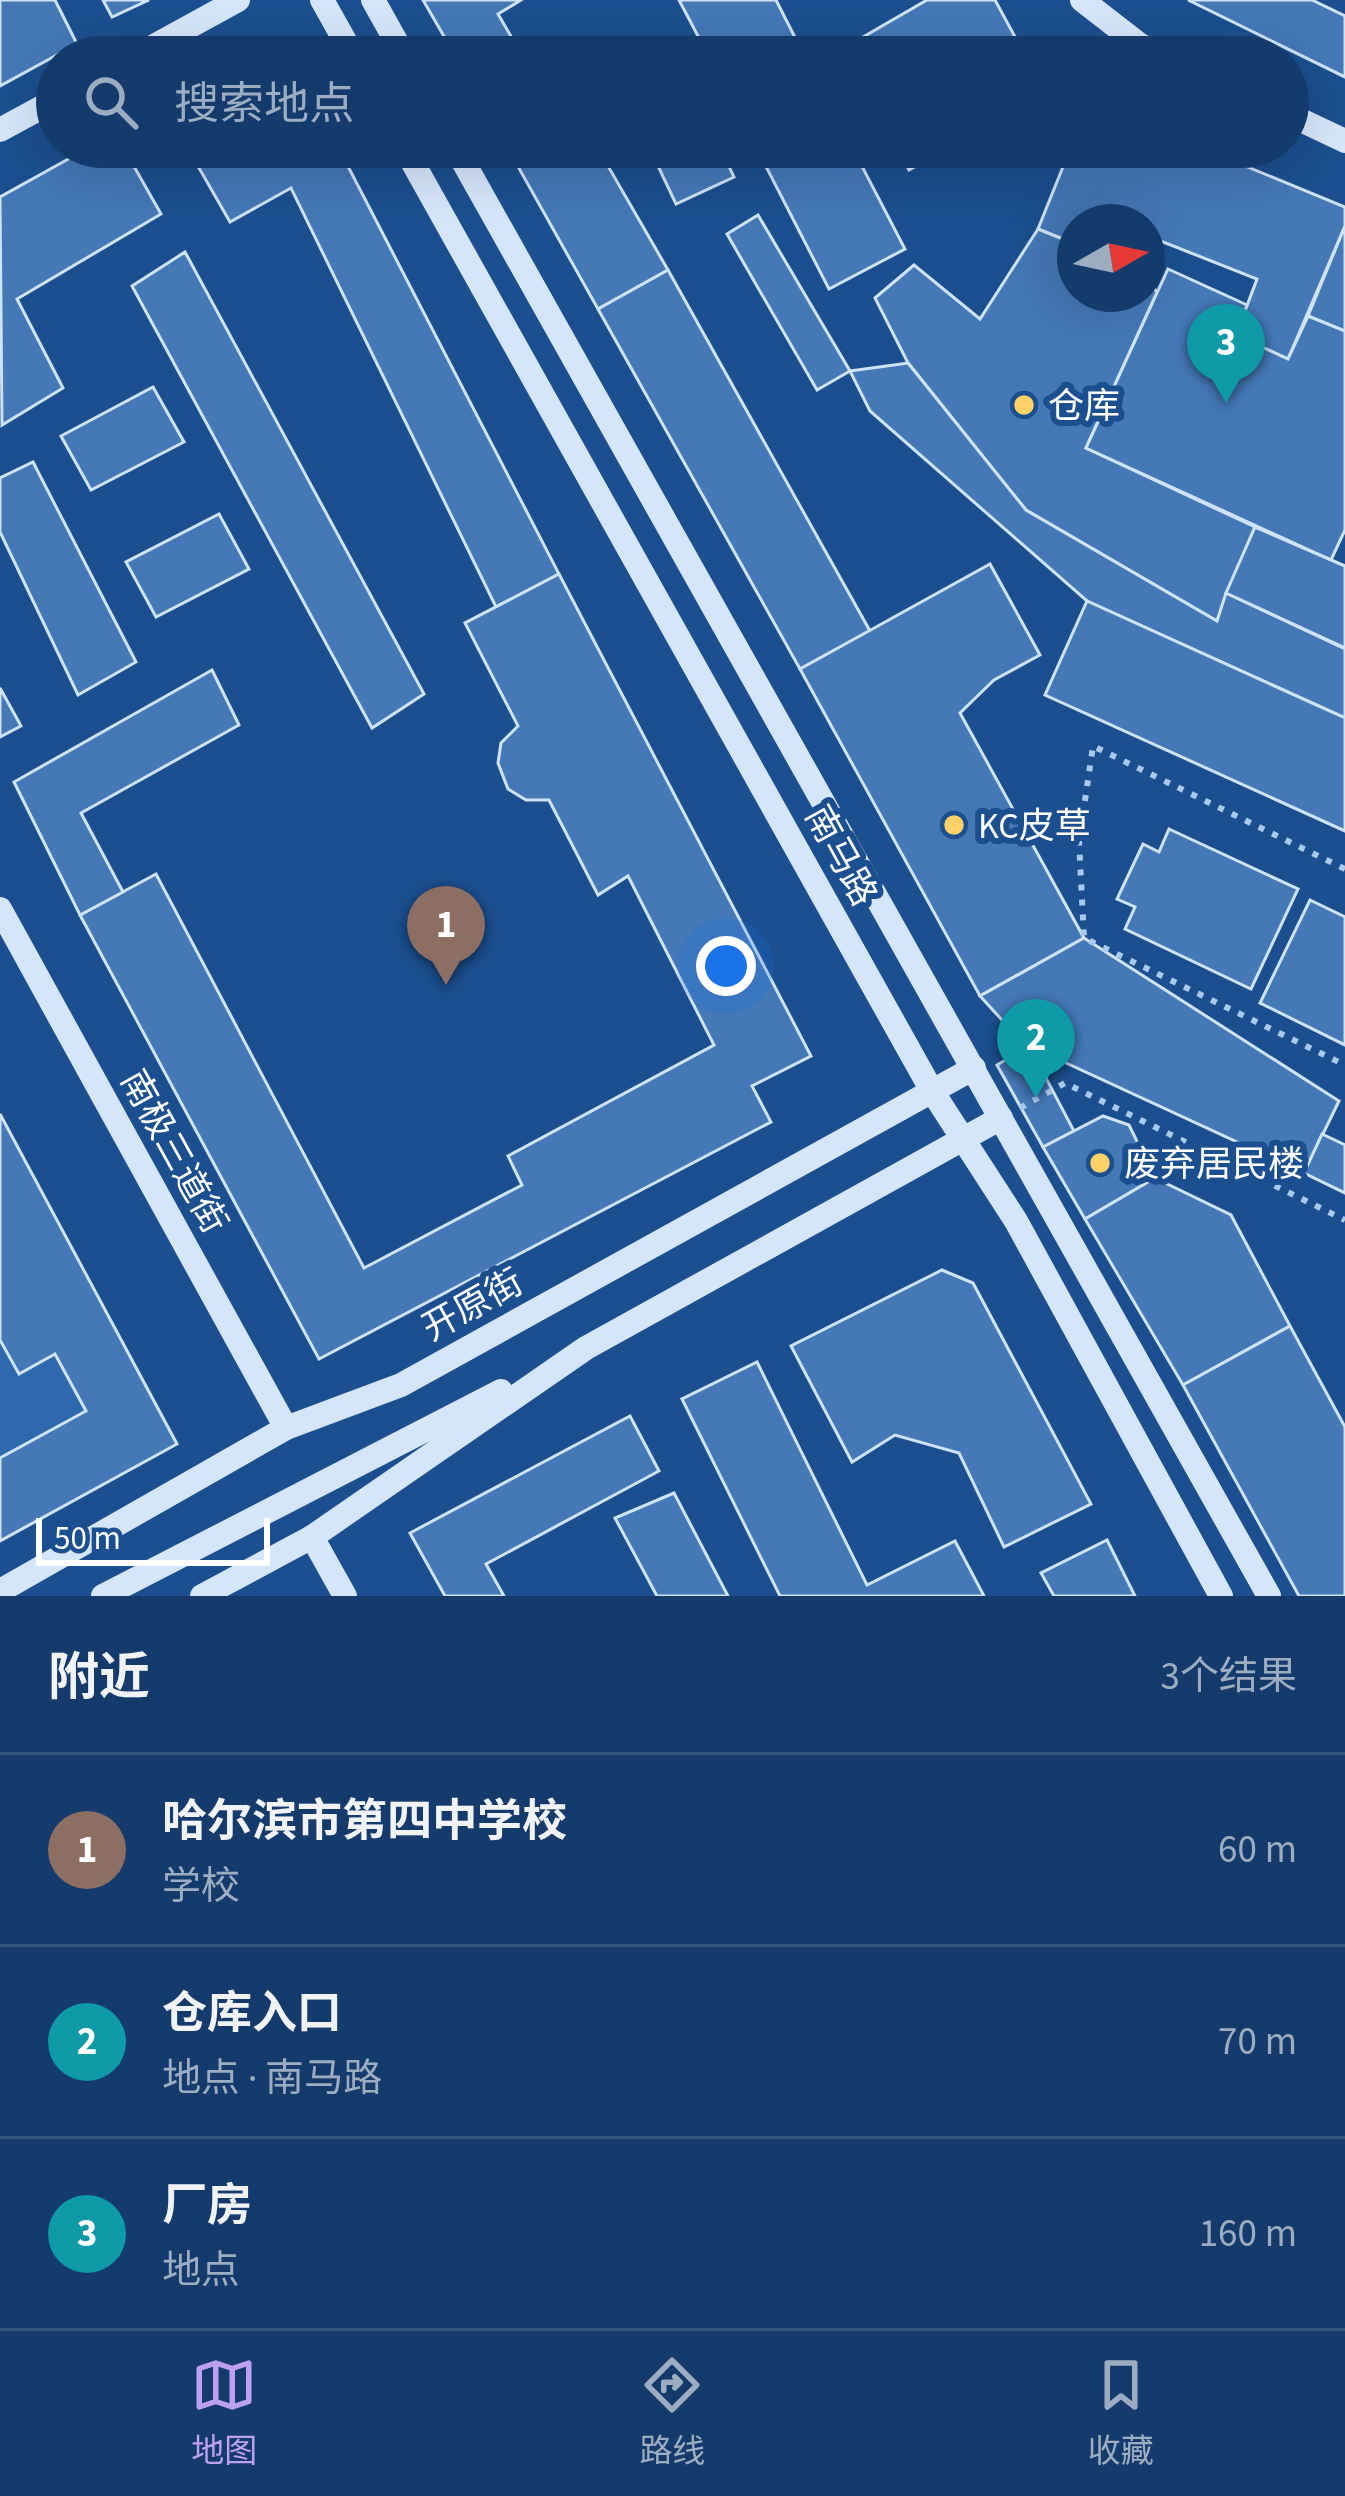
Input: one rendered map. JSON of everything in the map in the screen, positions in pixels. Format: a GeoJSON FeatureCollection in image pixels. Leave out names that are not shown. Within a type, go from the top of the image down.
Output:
{"type":"FeatureCollection","features":[{"type":"Feature","properties":{"kind":"main road"},"geometry":{"type":"LineString","coordinates":[[172,36],[238,0]]}},
{"type":"Feature","properties":{"kind":"main road"},"geometry":{"type":"LineString","coordinates":[[322,0],[342,36]]}},
{"type":"Feature","properties":{"kind":"main road"},"geometry":{"type":"LineString","coordinates":[[373,0],[393,36]]}},
{"type":"Feature","properties":{"kind":"main road"},"geometry":{"type":"LineString","coordinates":[[1082,0],[1128,36]]}},
{"type":"Feature","properties":{"kind":"main road"},"geometry":{"type":"LineString","coordinates":[[0,130],[36,110]]}},
{"type":"Feature","properties":{"kind":"main road"},"geometry":{"type":"LineString","coordinates":[[1309,124],[1345,141]]}},
{"type":"Feature","properties":{"kind":"main road","name":"南马路"},"geometry":{"type":"LineString","coordinates":[[416,168],[932,1091],[1016,1221],[1221,1596]]}},
{"type":"Feature","properties":{"kind":"main road","name":"南马路"},"geometry":{"type":"LineString","coordinates":[[467,168],[1269,1596]]}},
{"type":"Feature","properties":{"kind":"main road","name":"南极三道街"},"geometry":{"type":"LineString","coordinates":[[0,909],[286,1428]]}},
{"type":"Feature","properties":{"kind":"main road","name":"开原街"},"geometry":{"type":"LineString","coordinates":[[0,1591],[286,1428],[401,1385],[974,1068]]}},
{"type":"Feature","properties":{"kind":"main road"},"geometry":{"type":"LineString","coordinates":[[103,1596],[586,1348],[1001,1118]]}},
{"type":"Feature","properties":{"kind":"main road"},"geometry":{"type":"LineString","coordinates":[[202,1596],[312,1537],[586,1348]]}},
{"type":"Feature","properties":{"kind":"main road"},"geometry":{"type":"LineString","coordinates":[[312,1537],[345,1596]]}},
{"type":"Feature","properties":{"kind":"path"},"geometry":{"type":"LineString","coordinates":[[1345,869],[1093,746],[1079,841],[1084,938],[1345,1066]]}},
{"type":"Feature","properties":{"kind":"path"},"geometry":{"type":"LineString","coordinates":[[1001,1118],[1065,1083],[1345,1220]]}},
{"type":"Feature","properties":{"kind":"shaded area"},"geometry":{"type":"Polygon","coordinates":[[[0,1340],[19,1374],[55,1354],[86,1411],[0,1458],[0,1340]]]}},
{"type":"Feature","properties":{"kind":"building"},"geometry":{"type":"Polygon","coordinates":[[[0,0],[55,0],[73,36],[36,36],[36,66],[0,86],[0,0]]]}},
{"type":"Feature","properties":{"kind":"building"},"geometry":{"type":"Polygon","coordinates":[[[103,0],[149,0],[112,17],[103,0]]]}},
{"type":"Feature","properties":{"kind":"building"},"geometry":{"type":"Polygon","coordinates":[[[423,0],[521,0],[498,14],[511,36],[444,36],[423,0]]]}},
{"type":"Feature","properties":{"kind":"building"},"geometry":{"type":"Polygon","coordinates":[[[679,0],[776,0],[794,36],[698,36],[679,0]]]}},
{"type":"Feature","properties":{"kind":"building"},"geometry":{"type":"Polygon","coordinates":[[[927,0],[995,0],[1015,36],[865,36],[927,0]]]}},
{"type":"Feature","properties":{"kind":"building"},"geometry":{"type":"Polygon","coordinates":[[[1188,0],[1312,0],[1345,16],[1345,77],[1309,59],[1309,36],[1261,36],[1188,0]]]}},
{"type":"Feature","properties":{"kind":"building"},"geometry":{"type":"Polygon","coordinates":[[[52,168],[135,168],[161,214],[17,299],[63,388],[2,425],[0,197],[52,168]]]}},
{"type":"Feature","properties":{"kind":"building"},"geometry":{"type":"Polygon","coordinates":[[[199,168],[349,168],[559,574],[496,607],[291,188],[230,222],[199,168]]]}},
{"type":"Feature","properties":{"kind":"building"},"geometry":{"type":"Polygon","coordinates":[[[519,168],[609,168],[668,270],[598,309],[519,168]]]}},
{"type":"Feature","properties":{"kind":"building"},"geometry":{"type":"Polygon","coordinates":[[[659,168],[730,168],[734,177],[676,204],[659,168]]]}},
{"type":"Feature","properties":{"kind":"building"},"geometry":{"type":"Polygon","coordinates":[[[767,168],[863,168],[905,249],[829,289],[767,168]]]}},
{"type":"Feature","properties":{"kind":"building"},"geometry":{"type":"Polygon","coordinates":[[[1063,168],[1250,168],[1345,207],[1345,226],[1288,359],[1236,335],[1257,279],[1165,243],[1165,204],[1057,204],[1057,237],[1038,229],[1063,168]]]}},
{"type":"Feature","properties":{"kind":"building"},"geometry":{"type":"Polygon","coordinates":[[[758,215],[850,371],[817,390],[727,234],[758,215]]]}},
{"type":"Feature","properties":{"kind":"building"},"geometry":{"type":"Polygon","coordinates":[[[1345,226],[1345,331],[1308,316],[1345,226]]]}},
{"type":"Feature","properties":{"kind":"building","name":"仓库"},"geometry":{"type":"Polygon","coordinates":[[[1038,229],[1057,237],[1057,312],[1148,312],[1086,448],[1255,527],[1217,621],[1026,510],[908,363],[875,298],[914,265],[980,319],[1038,229]]]}},
{"type":"Feature","properties":{"kind":"building"},"geometry":{"type":"Polygon","coordinates":[[[185,252],[424,694],[372,728],[132,286],[185,252]]]}},
{"type":"Feature","properties":{"kind":"building"},"geometry":{"type":"Polygon","coordinates":[[[1168,269],[1247,305],[1236,335],[1288,359],[1308,316],[1345,331],[1345,530],[1331,560],[1086,448],[1148,312],[1165,312],[1168,269]]]}},
{"type":"Feature","properties":{"kind":"building"},"geometry":{"type":"Polygon","coordinates":[[[668,270],[870,631],[800,669],[598,309],[668,270]]]}},
{"type":"Feature","properties":{"kind":"building","name":"仓库"},"geometry":{"type":"Polygon","coordinates":[[[908,363],[1026,510],[1217,621],[1226,593],[1345,649],[1345,718],[1087,601],[870,411],[850,371],[908,363]]]}},
{"type":"Feature","properties":{"kind":"building"},"geometry":{"type":"Polygon","coordinates":[[[153,387],[184,442],[91,490],[61,436],[153,387]]]}},
{"type":"Feature","properties":{"kind":"building"},"geometry":{"type":"Polygon","coordinates":[[[33,462],[136,662],[78,695],[0,532],[0,478],[33,462]]]}},
{"type":"Feature","properties":{"kind":"building"},"geometry":{"type":"Polygon","coordinates":[[[219,514],[249,569],[156,617],[126,562],[219,514]]]}},
{"type":"Feature","properties":{"kind":"building"},"geometry":{"type":"Polygon","coordinates":[[[1255,527],[1345,566],[1345,648],[1226,593],[1255,527]]]}},
{"type":"Feature","properties":{"kind":"building","name":"KC皮草"},"geometry":{"type":"Polygon","coordinates":[[[990,564],[1040,655],[994,680],[960,713],[1084,938],[980,996],[800,669],[990,564]]]}},
{"type":"Feature","properties":{"kind":"building"},"geometry":{"type":"Polygon","coordinates":[[[559,574],[811,1056],[752,1086],[771,1122],[319,1359],[80,915],[156,874],[364,1268],[522,1185],[508,1156],[714,1045],[628,876],[598,895],[549,800],[526,800],[508,789],[498,763],[501,743],[518,726],[465,623],[559,574]]]}},
{"type":"Feature","properties":{"kind":"building"},"geometry":{"type":"Polygon","coordinates":[[[1087,601],[1345,718],[1345,831],[1045,695],[1087,601]]]}},
{"type":"Feature","properties":{"kind":"building"},"geometry":{"type":"Polygon","coordinates":[[[212,670],[239,725],[81,813],[123,892],[80,915],[14,782],[212,670]]]}},
{"type":"Feature","properties":{"kind":"building"},"geometry":{"type":"Polygon","coordinates":[[[0,688],[21,726],[0,737],[0,688]]]}},
{"type":"Feature","properties":{"kind":"building"},"geometry":{"type":"Polygon","coordinates":[[[1169,829],[1298,889],[1251,989],[1125,929],[1135,907],[1117,899],[1143,844],[1159,852],[1169,829]]]}},
{"type":"Feature","properties":{"kind":"building"},"geometry":{"type":"Polygon","coordinates":[[[1310,900],[1345,917],[1345,1045],[1260,1003],[1310,900]]]}},
{"type":"Feature","properties":{"kind":"building"},"geometry":{"type":"Polygon","coordinates":[[[1084,938],[1339,1101],[1304,1173],[1023,1043],[980,996],[1084,938]]]}},
{"type":"Feature","properties":{"kind":"building"},"geometry":{"type":"Polygon","coordinates":[[[1029,1046],[1074,1131],[1043,1147],[997,1065],[1029,1046]]]}},
{"type":"Feature","properties":{"kind":"building"},"geometry":{"type":"Polygon","coordinates":[[[0,1114],[177,1444],[0,1541],[0,1458],[86,1411],[55,1354],[19,1374],[0,1340],[0,1114]]]}},
{"type":"Feature","properties":{"kind":"building","name":"废弃居民楼"},"geometry":{"type":"Polygon","coordinates":[[[1103,1116],[1129,1125],[1155,1178],[1085,1219],[1043,1147],[1103,1116]]]}},
{"type":"Feature","properties":{"kind":"building"},"geometry":{"type":"Polygon","coordinates":[[[1322,1134],[1345,1145],[1345,1193],[1304,1173],[1322,1134]]]}},
{"type":"Feature","properties":{"kind":"building"},"geometry":{"type":"Polygon","coordinates":[[[1155,1178],[1231,1215],[1290,1326],[1183,1385],[1085,1219],[1155,1178]]]}},
{"type":"Feature","properties":{"kind":"building"},"geometry":{"type":"Polygon","coordinates":[[[942,1270],[973,1283],[1091,1504],[1004,1547],[959,1453],[895,1435],[852,1462],[791,1346],[942,1270]]]}},
{"type":"Feature","properties":{"kind":"building"},"geometry":{"type":"Polygon","coordinates":[[[1290,1326],[1345,1427],[1345,1596],[1299,1596],[1183,1385],[1290,1326]]]}},
{"type":"Feature","properties":{"kind":"building"},"geometry":{"type":"Polygon","coordinates":[[[757,1362],[867,1585],[955,1541],[984,1596],[780,1596],[682,1399],[757,1362]]]}},
{"type":"Feature","properties":{"kind":"building"},"geometry":{"type":"Polygon","coordinates":[[[630,1416],[659,1471],[486,1564],[504,1596],[445,1596],[410,1533],[630,1416]]]}},
{"type":"Feature","properties":{"kind":"building"},"geometry":{"type":"Polygon","coordinates":[[[674,1493],[728,1596],[657,1596],[615,1518],[674,1493]]]}},
{"type":"Feature","properties":{"kind":"building"},"geometry":{"type":"Polygon","coordinates":[[[1107,1540],[1135,1596],[1054,1596],[1041,1573],[1107,1540]]]}},
{"type":"Feature","properties":{"kind":"place","name":"厂房"},"geometry":{"type":"Point","coordinates":[1226,403]}},
{"type":"Feature","properties":{"kind":"place","name":"仓库"},"geometry":{"type":"Point","coordinates":[1024,405]}},
{"type":"Feature","properties":{"kind":"place","name":"KC皮草"},"geometry":{"type":"Point","coordinates":[954,825]}},
{"type":"Feature","properties":{"kind":"place","name":"哈尔滨市第四中学校"},"geometry":{"type":"Point","coordinates":[446,985]}},
{"type":"Feature","properties":{"kind":"place","name":"仓库入口"},"geometry":{"type":"Point","coordinates":[1036,1098]}},
{"type":"Feature","properties":{"kind":"place","name":"废弃居民楼"},"geometry":{"type":"Point","coordinates":[1100,1163]}}]}
